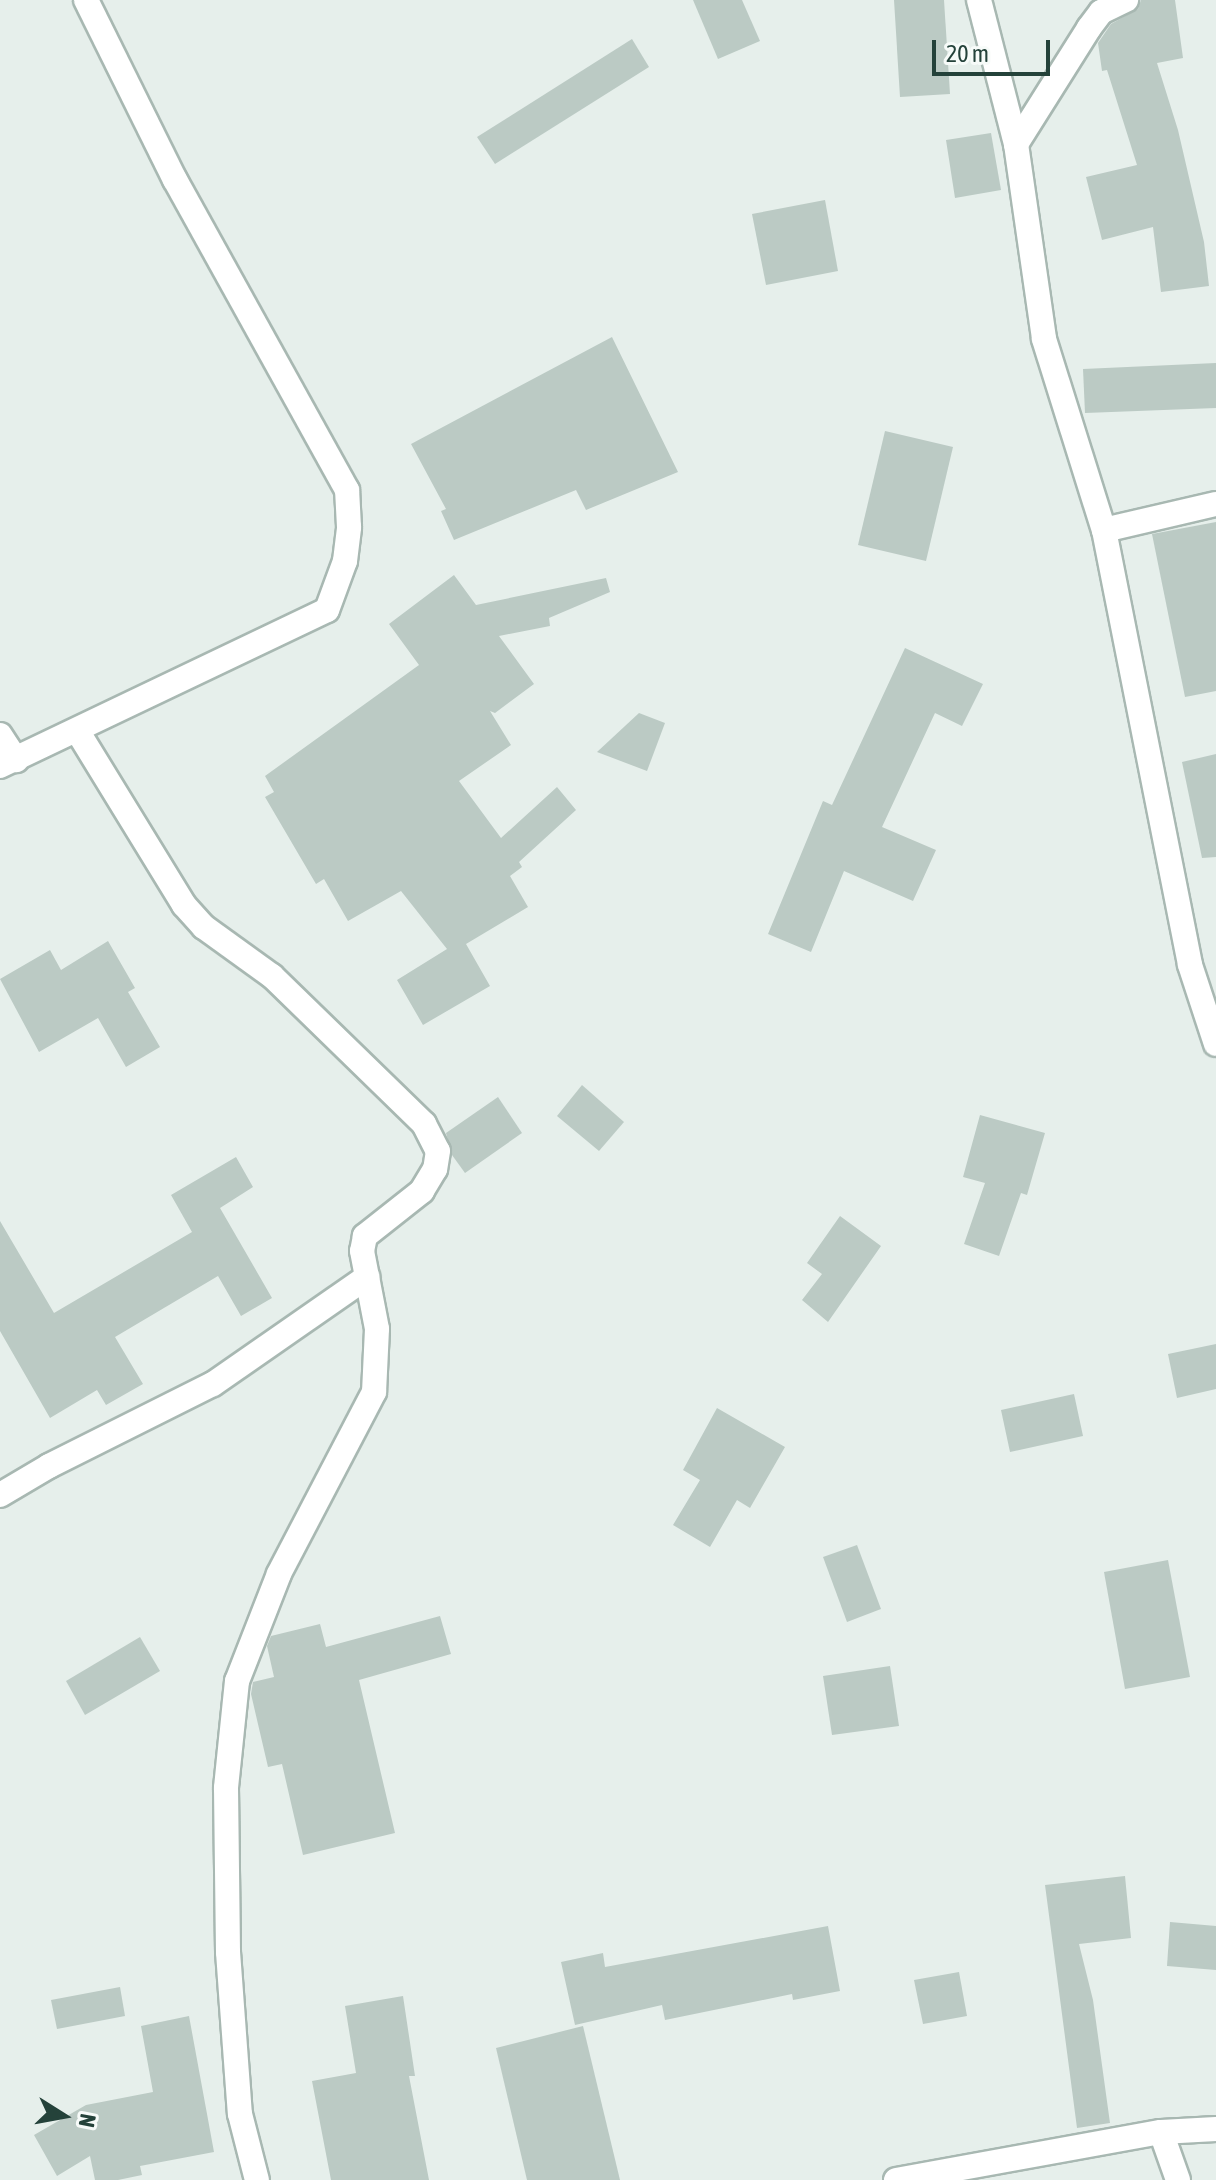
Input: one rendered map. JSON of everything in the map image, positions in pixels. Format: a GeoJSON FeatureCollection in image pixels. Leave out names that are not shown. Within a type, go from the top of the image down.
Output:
{"type":"FeatureCollection","features":[{"type":"Feature","properties":{"kind":"street"},"geometry":{"type":"LineString","coordinates":[[0,735],[8,763],[327,610],[345,561],[349,527],[347,490],[175,180],[86,0]]}},
{"type":"Feature","properties":{"kind":"street"},"geometry":{"type":"LineString","coordinates":[[979,0],[1016,144],[1044,339],[1104,530],[1190,965],[1216,1044]]}},
{"type":"Feature","properties":{"kind":"street"},"geometry":{"type":"LineString","coordinates":[[1016,144],[1101,12],[1126,0]]}},
{"type":"Feature","properties":{"kind":"street"},"geometry":{"type":"LineString","coordinates":[[1104,530],[1216,504]]}},
{"type":"Feature","properties":{"kind":"street"},"geometry":{"type":"LineString","coordinates":[[78,732],[184,905],[204,927],[272,976],[424,1124],[438,1151],[435,1169],[422,1191],[365,1236],[362,1251],[377,1329],[374,1392],[279,1574],[237,1681],[226,1788],[228,1952],[240,2114],[257,2180]]}},
{"type":"Feature","properties":{"kind":"street"},"geometry":{"type":"LineString","coordinates":[[1,1489],[213,1384],[367,1277]]}},
{"type":"Feature","properties":{"kind":"street"},"geometry":{"type":"LineString","coordinates":[[896,2180],[1161,2132],[1216,2129]]}},
{"type":"Feature","properties":{"kind":"street"},"geometry":{"type":"LineString","coordinates":[[1161,2132],[1178,2180]]}},
{"type":"Feature","properties":{"kind":"building"},"geometry":{"type":"Polygon","coordinates":[[[693,0],[742,0],[760,41],[718,59],[693,0]]]}},
{"type":"Feature","properties":{"kind":"building"},"geometry":{"type":"Polygon","coordinates":[[[894,0],[944,0],[950,94],[900,97],[894,0]]]}},
{"type":"Feature","properties":{"kind":"building"},"geometry":{"type":"Polygon","coordinates":[[[1141,0],[1175,0],[1183,58],[1157,63],[1178,130],[1204,242],[1209,286],[1161,292],[1153,227],[1102,240],[1086,177],[1137,165],[1107,70],[1102,71],[1098,43],[1111,24],[1138,9],[1141,0]]]}},
{"type":"Feature","properties":{"kind":"building"},"geometry":{"type":"Polygon","coordinates":[[[632,39],[649,67],[495,164],[477,137],[632,39]]]}},
{"type":"Feature","properties":{"kind":"building"},"geometry":{"type":"Polygon","coordinates":[[[991,133],[1001,190],[955,198],[946,140],[991,133]]]}},
{"type":"Feature","properties":{"kind":"building"},"geometry":{"type":"Polygon","coordinates":[[[825,200],[838,271],[766,285],[752,214],[825,200]]]}},
{"type":"Feature","properties":{"kind":"building"},"geometry":{"type":"Polygon","coordinates":[[[612,337],[678,472],[586,510],[576,490],[454,540],[441,511],[446,509],[411,444],[612,337]]]}},
{"type":"Feature","properties":{"kind":"building"},"geometry":{"type":"Polygon","coordinates":[[[1216,363],[1216,408],[1085,413],[1083,369],[1216,363]]]}},
{"type":"Feature","properties":{"kind":"building"},"geometry":{"type":"Polygon","coordinates":[[[885,431],[953,447],[926,561],[858,545],[885,431]]]}},
{"type":"Feature","properties":{"kind":"building"},"geometry":{"type":"Polygon","coordinates":[[[1216,522],[1216,691],[1185,697],[1152,534],[1216,522]]]}},
{"type":"Feature","properties":{"kind":"building"},"geometry":{"type":"Polygon","coordinates":[[[454,575],[476,605],[606,578],[610,592],[549,618],[550,626],[499,636],[534,684],[495,713],[490,711],[511,745],[459,781],[501,838],[557,787],[576,810],[519,862],[522,867],[510,876],[528,907],[466,944],[490,986],[423,1025],[397,980],[447,949],[401,891],[348,921],[324,879],[316,884],[265,797],[274,792],[265,776],[419,665],[389,624],[454,575]]]}},
{"type":"Feature","properties":{"kind":"building"},"geometry":{"type":"Polygon","coordinates":[[[905,648],[983,684],[962,726],[935,713],[882,827],[936,850],[913,901],[844,871],[811,952],[768,934],[823,801],[832,805],[905,648]]]}},
{"type":"Feature","properties":{"kind":"building"},"geometry":{"type":"Polygon","coordinates":[[[639,713],[665,723],[647,771],[597,752],[639,713]]]}},
{"type":"Feature","properties":{"kind":"building"},"geometry":{"type":"Polygon","coordinates":[[[1216,754],[1216,857],[1202,858],[1182,762],[1216,754]]]}},
{"type":"Feature","properties":{"kind":"building"},"geometry":{"type":"Polygon","coordinates":[[[108,941],[135,988],[128,992],[160,1047],[126,1067],[98,1018],[39,1052],[0,979],[50,950],[61,970],[108,941]]]}},
{"type":"Feature","properties":{"kind":"building"},"geometry":{"type":"Polygon","coordinates":[[[582,1085],[624,1122],[599,1151],[557,1116],[582,1085]]]}},
{"type":"Feature","properties":{"kind":"building"},"geometry":{"type":"Polygon","coordinates":[[[498,1097],[522,1133],[465,1173],[452,1155],[446,1133],[498,1097]]]}},
{"type":"Feature","properties":{"kind":"building"},"geometry":{"type":"Polygon","coordinates":[[[980,1115],[1045,1133],[1027,1195],[1021,1193],[999,1256],[964,1244],[985,1183],[963,1177],[980,1115]]]}},
{"type":"Feature","properties":{"kind":"building"},"geometry":{"type":"Polygon","coordinates":[[[236,1157],[253,1187],[220,1208],[272,1298],[241,1316],[218,1276],[115,1337],[143,1384],[106,1405],[97,1390],[50,1418],[0,1331],[0,1221],[54,1313],[192,1232],[171,1195],[236,1157]]]}},
{"type":"Feature","properties":{"kind":"building"},"geometry":{"type":"Polygon","coordinates":[[[840,1216],[881,1246],[828,1322],[802,1300],[822,1274],[807,1263],[840,1216]]]}},
{"type":"Feature","properties":{"kind":"building"},"geometry":{"type":"Polygon","coordinates":[[[1216,1344],[1216,1389],[1177,1398],[1168,1354],[1216,1344]]]}},
{"type":"Feature","properties":{"kind":"building"},"geometry":{"type":"Polygon","coordinates":[[[1074,1394],[1083,1436],[1010,1452],[1001,1410],[1074,1394]]]}},
{"type":"Feature","properties":{"kind":"building"},"geometry":{"type":"Polygon","coordinates":[[[717,1408],[785,1447],[750,1508],[737,1500],[710,1547],[673,1525],[700,1480],[683,1470],[717,1408]]]}},
{"type":"Feature","properties":{"kind":"building"},"geometry":{"type":"Polygon","coordinates":[[[857,1545],[881,1609],[847,1622],[823,1557],[857,1545]]]}},
{"type":"Feature","properties":{"kind":"building"},"geometry":{"type":"Polygon","coordinates":[[[1168,1560],[1190,1677],[1125,1689],[1104,1572],[1168,1560]]]}},
{"type":"Feature","properties":{"kind":"building"},"geometry":{"type":"Polygon","coordinates":[[[440,1616],[451,1654],[359,1680],[395,1833],[303,1855],[282,1764],[268,1767],[251,1694],[253,1682],[274,1677],[267,1646],[271,1636],[320,1624],[326,1647],[440,1616]]]}},
{"type":"Feature","properties":{"kind":"building"},"geometry":{"type":"Polygon","coordinates":[[[140,1637],[160,1671],[85,1715],[66,1681],[140,1637]]]}},
{"type":"Feature","properties":{"kind":"building"},"geometry":{"type":"Polygon","coordinates":[[[890,1666],[899,1726],[832,1735],[823,1676],[890,1666]]]}},
{"type":"Feature","properties":{"kind":"building"},"geometry":{"type":"Polygon","coordinates":[[[1125,1876],[1131,1938],[1079,1944],[1093,2000],[1110,2123],[1077,2128],[1045,1885],[1125,1876]]]}},
{"type":"Feature","properties":{"kind":"building"},"geometry":{"type":"Polygon","coordinates":[[[1170,1922],[1216,1926],[1216,1970],[1167,1966],[1170,1922]]]}},
{"type":"Feature","properties":{"kind":"building"},"geometry":{"type":"Polygon","coordinates":[[[828,1926],[840,1991],[793,2000],[792,1994],[665,2020],[662,2005],[575,2025],[561,1962],[603,1953],[605,1967],[828,1926]]]}},
{"type":"Feature","properties":{"kind":"building"},"geometry":{"type":"Polygon","coordinates":[[[959,1972],[967,2016],[923,2024],[914,1980],[959,1972]]]}},
{"type":"Feature","properties":{"kind":"building"},"geometry":{"type":"Polygon","coordinates":[[[120,1987],[125,2016],[57,2029],[51,2000],[120,1987]]]}},
{"type":"Feature","properties":{"kind":"building"},"geometry":{"type":"Polygon","coordinates":[[[403,1996],[415,2076],[409,2076],[429,2180],[331,2180],[312,2081],[356,2073],[345,2006],[403,1996]]]}},
{"type":"Feature","properties":{"kind":"building"},"geometry":{"type":"Polygon","coordinates":[[[189,2016],[214,2152],[140,2166],[142,2175],[118,2180],[95,2180],[90,2156],[57,2176],[34,2135],[86,2105],[153,2092],[141,2026],[189,2016]]]}},
{"type":"Feature","properties":{"kind":"building"},"geometry":{"type":"Polygon","coordinates":[[[583,2026],[620,2180],[527,2180],[496,2048],[583,2026]]]}}]}
